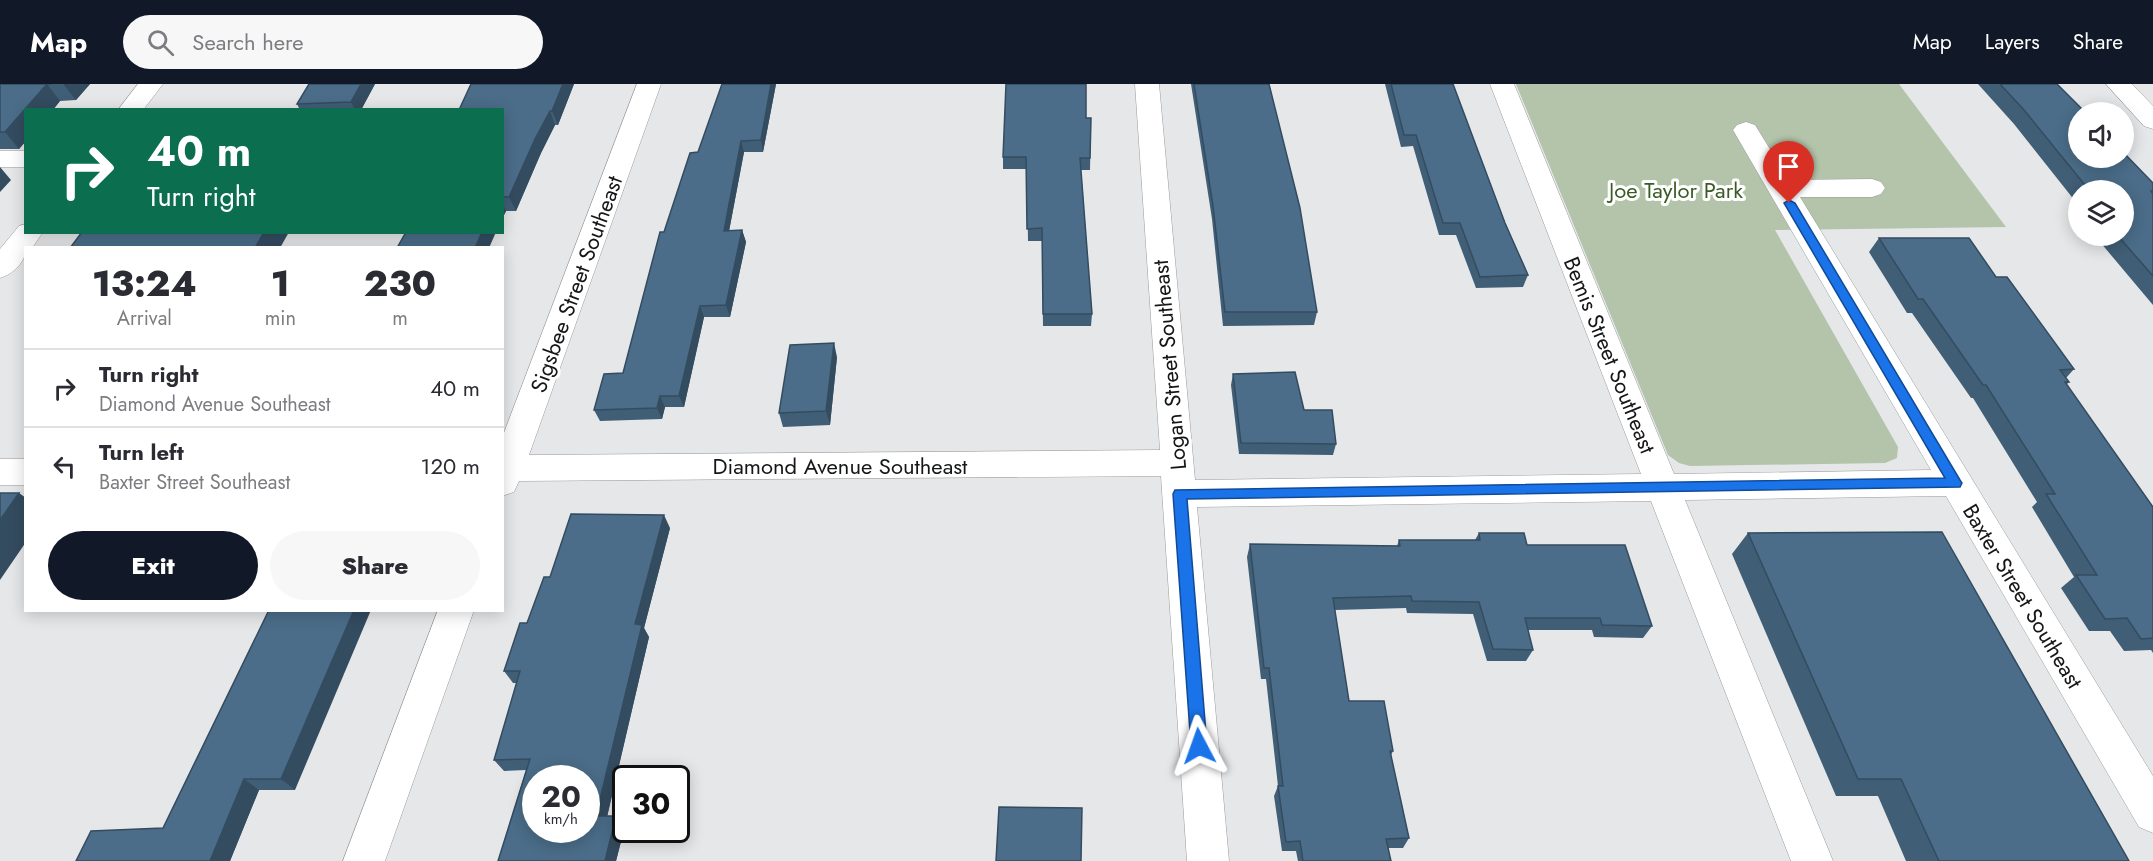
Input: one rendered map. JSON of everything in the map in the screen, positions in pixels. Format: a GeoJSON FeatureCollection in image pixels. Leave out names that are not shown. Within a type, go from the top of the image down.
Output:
{"type":"FeatureCollection","features":[{"type":"Feature","properties":{"kind":"street"},"geometry":{"type":"LineString","coordinates":[[132,108],[151,84]]}},
{"type":"Feature","properties":{"kind":"street","name":"Sigsbee Street Southeast"},"geometry":{"type":"LineString","coordinates":[[504,473],[649,84]]}},
{"type":"Feature","properties":{"kind":"street","name":"Logan Street Southeast"},"geometry":{"type":"LineString","coordinates":[[1147,84],[1208,861]]}},
{"type":"Feature","properties":{"kind":"street","name":"Bemis Street Southeast"},"geometry":{"type":"LineString","coordinates":[[1502,84],[1812,861]]}},
{"type":"Feature","properties":{"kind":"street"},"geometry":{"type":"LineString","coordinates":[[2118,84],[2153,121]]}},
{"type":"Feature","properties":{"kind":"street","name":"Baxter Street Southeast"},"geometry":{"type":"LineString","coordinates":[[1746,130],[2153,813]]}},
{"type":"Feature","properties":{"kind":"street"},"geometry":{"type":"LineString","coordinates":[[0,159],[24,159]]}},
{"type":"Feature","properties":{"kind":"street"},"geometry":{"type":"LineString","coordinates":[[1781,189],[1872,188]]}},
{"type":"Feature","properties":{"kind":"street"},"geometry":{"type":"LineString","coordinates":[[0,268],[27,234]]}},
{"type":"Feature","properties":{"kind":"street"},"geometry":{"type":"LineString","coordinates":[[0,472],[24,472]]}},
{"type":"Feature","properties":{"kind":"street","name":"Diamond Avenue Southeast"},"geometry":{"type":"LineString","coordinates":[[504,473],[1179,479],[1663,488],[1956,483]]}},
{"type":"Feature","properties":{"kind":"street"},"geometry":{"type":"LineString","coordinates":[[364,861],[455,612]]}},
{"type":"Feature","properties":{"kind":"green space","name":"Joe Taylor Park"},"geometry":{"type":"Polygon","coordinates":[[[1516,84],[1899,84],[2006,227],[1775,230],[1898,447],[1897,458],[1885,463],[1690,466],[1679,463],[1668,455],[1516,84]]]}},
{"type":"Feature","properties":{"kind":"building"},"geometry":{"type":"Polygon","coordinates":[[[0,84],[47,84],[5,132],[0,132],[0,84]]]}},
{"type":"Feature","properties":{"kind":"building"},"geometry":{"type":"Polygon","coordinates":[[[309,84],[361,84],[351,102],[297,104],[309,84]]]}},
{"type":"Feature","properties":{"kind":"building"},"geometry":{"type":"Polygon","coordinates":[[[471,84],[563,84],[509,197],[504,197],[504,108],[460,108],[471,84]]]}},
{"type":"Feature","properties":{"kind":"building"},"geometry":{"type":"Polygon","coordinates":[[[722,84],[771,84],[761,140],[741,141],[724,231],[742,230],[726,305],[700,306],[679,396],[660,396],[657,408],[594,410],[604,374],[623,373],[660,232],[664,232],[690,153],[698,152],[722,84]]]}},
{"type":"Feature","properties":{"kind":"building"},"geometry":{"type":"Polygon","coordinates":[[[1006,84],[1086,84],[1086,118],[1091,118],[1090,158],[1080,158],[1092,314],[1043,314],[1042,228],[1027,229],[1026,157],[1003,157],[1006,84]]]}},
{"type":"Feature","properties":{"kind":"building"},"geometry":{"type":"Polygon","coordinates":[[[1194,84],[1269,84],[1300,208],[1317,312],[1225,312],[1213,206],[1194,84]]]}},
{"type":"Feature","properties":{"kind":"building"},"geometry":{"type":"Polygon","coordinates":[[[1391,84],[1453,84],[1505,223],[1528,275],[1480,277],[1460,223],[1443,223],[1416,135],[1404,135],[1391,84]]]}},
{"type":"Feature","properties":{"kind":"building"},"geometry":{"type":"Polygon","coordinates":[[[2000,84],[2057,84],[2075,102],[2068,102],[2068,164],[2000,84]]]}},
{"type":"Feature","properties":{"kind":"building"},"geometry":{"type":"Polygon","coordinates":[[[2134,163],[2153,183],[2153,191],[2151,191],[2153,194],[2153,276],[2127,246],[2134,246],[2134,180],[2081,180],[2071,168],[2134,168],[2134,163]]]}},
{"type":"Feature","properties":{"kind":"building"},"geometry":{"type":"Polygon","coordinates":[[[80,234],[263,234],[256,246],[72,246],[80,234]]]}},
{"type":"Feature","properties":{"kind":"building"},"geometry":{"type":"Polygon","coordinates":[[[405,234],[481,234],[476,246],[398,246],[405,234]]]}},
{"type":"Feature","properties":{"kind":"building"},"geometry":{"type":"Polygon","coordinates":[[[1879,238],[1969,238],[1996,277],[2007,277],[2074,369],[2060,370],[2069,382],[2065,382],[2153,507],[2153,638],[2141,639],[2127,618],[2105,619],[2076,575],[2097,575],[2046,494],[2055,494],[1986,385],[1983,385],[1923,299],[1918,299],[1879,238]]]}},
{"type":"Feature","properties":{"kind":"building"},"geometry":{"type":"Polygon","coordinates":[[[834,343],[826,411],[779,413],[790,345],[834,343]]]}},
{"type":"Feature","properties":{"kind":"building"},"geometry":{"type":"Polygon","coordinates":[[[1295,372],[1304,410],[1332,410],[1336,444],[1241,443],[1233,374],[1295,372]]]}},
{"type":"Feature","properties":{"kind":"building"},"geometry":{"type":"Polygon","coordinates":[[[0,493],[19,493],[0,520],[0,493]]]}},
{"type":"Feature","properties":{"kind":"building"},"geometry":{"type":"Polygon","coordinates":[[[571,514],[664,515],[635,624],[642,625],[600,799],[600,765],[528,765],[530,759],[494,760],[520,671],[504,671],[520,623],[527,623],[544,577],[550,577],[571,514]]]}},
{"type":"Feature","properties":{"kind":"building"},"geometry":{"type":"Polygon","coordinates":[[[1942,532],[2129,861],[1939,861],[1901,779],[1858,779],[1748,533],[1942,532]]]}},
{"type":"Feature","properties":{"kind":"building"},"geometry":{"type":"Polygon","coordinates":[[[1479,533],[1524,533],[1527,545],[1625,545],[1652,626],[1602,625],[1600,618],[1525,618],[1533,650],[1493,649],[1479,602],[1412,601],[1411,596],[1333,598],[1349,701],[1384,701],[1393,751],[1390,751],[1409,838],[1386,839],[1391,861],[1303,861],[1300,841],[1286,842],[1278,786],[1283,786],[1269,668],[1264,668],[1250,544],[1400,546],[1399,540],[1480,540],[1479,533]]]}},
{"type":"Feature","properties":{"kind":"building"},"geometry":{"type":"Polygon","coordinates":[[[268,612],[353,612],[281,779],[244,779],[210,861],[76,861],[91,831],[163,828],[268,612]]]}},
{"type":"Feature","properties":{"kind":"building"},"geometry":{"type":"Polygon","coordinates":[[[522,784],[522,843],[600,843],[600,816],[612,816],[612,832],[605,861],[498,861],[522,784]]]}},
{"type":"Feature","properties":{"kind":"building"},"geometry":{"type":"Polygon","coordinates":[[[999,807],[1082,808],[1081,861],[996,861],[999,807]]]}},
{"type":"Feature","properties":{"kind":"route"},"geometry":{"type":"LineString","coordinates":[[1199,746],[1180,494],[1956,483],[1789,203]]}}]}
